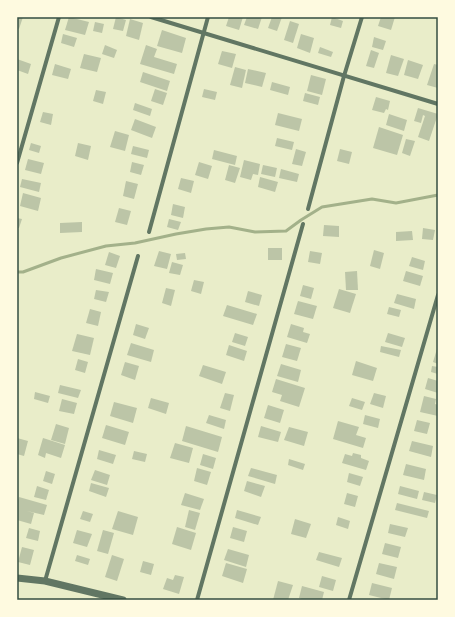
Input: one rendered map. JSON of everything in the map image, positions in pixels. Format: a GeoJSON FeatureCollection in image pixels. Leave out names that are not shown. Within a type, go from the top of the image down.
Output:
{"type":"FeatureCollection","features":[{"type":"Feature","properties":{"kind":"street"},"geometry":{"type":"LineString","coordinates":[[17,163],[59,17]]}},
{"type":"Feature","properties":{"kind":"street"},"geometry":{"type":"LineString","coordinates":[[151,17],[438,104]]}},
{"type":"Feature","properties":{"kind":"street"},"geometry":{"type":"LineString","coordinates":[[149,232],[208,17]]}},
{"type":"Feature","properties":{"kind":"street"},"geometry":{"type":"LineString","coordinates":[[308,209],[344,76],[362,17]]}},
{"type":"Feature","properties":{"kind":"street"},"geometry":{"type":"LineString","coordinates":[[196,600],[303,224]]}},
{"type":"Feature","properties":{"kind":"street"},"geometry":{"type":"LineString","coordinates":[[44,581],[138,256]]}},
{"type":"Feature","properties":{"kind":"street"},"geometry":{"type":"LineString","coordinates":[[349,600],[438,295]]}},
{"type":"Feature","properties":{"kind":"street"},"geometry":{"type":"LineString","coordinates":[[17,578],[44,581],[123,600]]}},
{"type":"Feature","properties":{"kind":"building"},"geometry":{"type":"Polygon","coordinates":[[[17,17],[23,17],[19,29],[17,28],[17,17]]]}},
{"type":"Feature","properties":{"kind":"building"},"geometry":{"type":"Polygon","coordinates":[[[69,17],[89,22],[85,35],[65,30],[69,17]]]}},
{"type":"Feature","properties":{"kind":"building"},"geometry":{"type":"Polygon","coordinates":[[[116,17],[126,20],[123,31],[113,29],[116,17]]]}},
{"type":"Feature","properties":{"kind":"building"},"geometry":{"type":"Polygon","coordinates":[[[229,17],[243,17],[239,30],[226,26],[229,17]]]}},
{"type":"Feature","properties":{"kind":"building"},"geometry":{"type":"Polygon","coordinates":[[[247,17],[262,17],[258,29],[244,25],[247,17]]]}},
{"type":"Feature","properties":{"kind":"building"},"geometry":{"type":"Polygon","coordinates":[[[272,17],[282,17],[277,31],[268,28],[272,17]]]}},
{"type":"Feature","properties":{"kind":"building"},"geometry":{"type":"Polygon","coordinates":[[[332,17],[343,21],[341,28],[330,25],[332,17]]]}},
{"type":"Feature","properties":{"kind":"building"},"geometry":{"type":"Polygon","coordinates":[[[381,17],[395,17],[391,30],[378,26],[381,17]]]}},
{"type":"Feature","properties":{"kind":"building"},"geometry":{"type":"Polygon","coordinates":[[[130,19],[143,23],[139,40],[126,36],[130,19]]]}},
{"type":"Feature","properties":{"kind":"building"},"geometry":{"type":"Polygon","coordinates":[[[290,21],[299,24],[293,43],[284,40],[290,21]]]}},
{"type":"Feature","properties":{"kind":"building"},"geometry":{"type":"Polygon","coordinates":[[[95,22],[104,24],[102,33],[93,31],[95,22]]]}},
{"type":"Feature","properties":{"kind":"building"},"geometry":{"type":"Polygon","coordinates":[[[162,30],[186,38],[182,53],[157,46],[162,30]]]}},
{"type":"Feature","properties":{"kind":"building"},"geometry":{"type":"Polygon","coordinates":[[[63,34],[77,38],[74,47],[61,43],[63,34]]]}},
{"type":"Feature","properties":{"kind":"building"},"geometry":{"type":"Polygon","coordinates":[[[301,34],[314,38],[310,53],[297,48],[301,34]]]}},
{"type":"Feature","properties":{"kind":"building"},"geometry":{"type":"Polygon","coordinates":[[[374,37],[386,41],[383,50],[372,47],[374,37]]]}},
{"type":"Feature","properties":{"kind":"building"},"geometry":{"type":"Polygon","coordinates":[[[105,45],[117,50],[114,58],[102,54],[105,45]]]}},
{"type":"Feature","properties":{"kind":"building"},"geometry":{"type":"Polygon","coordinates":[[[146,45],[157,49],[154,57],[177,64],[174,74],[140,64],[146,45]]]}},
{"type":"Feature","properties":{"kind":"building"},"geometry":{"type":"Polygon","coordinates":[[[320,47],[333,52],[331,57],[318,53],[320,47]]]}},
{"type":"Feature","properties":{"kind":"building"},"geometry":{"type":"Polygon","coordinates":[[[371,50],[379,53],[374,68],[366,66],[371,50]]]}},
{"type":"Feature","properties":{"kind":"building"},"geometry":{"type":"Polygon","coordinates":[[[222,51],[236,54],[232,68],[218,64],[222,51]]]}},
{"type":"Feature","properties":{"kind":"building"},"geometry":{"type":"Polygon","coordinates":[[[84,54],[101,58],[97,72],[80,68],[84,54]]]}},
{"type":"Feature","properties":{"kind":"building"},"geometry":{"type":"Polygon","coordinates":[[[391,55],[404,59],[398,76],[386,73],[391,55]]]}},
{"type":"Feature","properties":{"kind":"building"},"geometry":{"type":"Polygon","coordinates":[[[17,59],[31,64],[28,74],[17,70],[17,59]]]}},
{"type":"Feature","properties":{"kind":"building"},"geometry":{"type":"Polygon","coordinates":[[[408,60],[423,65],[418,79],[404,75],[408,60]]]}},
{"type":"Feature","properties":{"kind":"building"},"geometry":{"type":"Polygon","coordinates":[[[55,64],[71,69],[68,79],[52,75],[55,64]]]}},
{"type":"Feature","properties":{"kind":"building"},"geometry":{"type":"Polygon","coordinates":[[[434,64],[438,65],[438,88],[427,85],[434,64]]]}},
{"type":"Feature","properties":{"kind":"building"},"geometry":{"type":"Polygon","coordinates":[[[235,67],[246,70],[242,88],[230,85],[235,67]]]}},
{"type":"Feature","properties":{"kind":"building"},"geometry":{"type":"Polygon","coordinates":[[[248,69],[266,73],[262,87],[245,83],[248,69]]]}},
{"type":"Feature","properties":{"kind":"building"},"geometry":{"type":"Polygon","coordinates":[[[143,72],[170,81],[167,91],[140,82],[143,72]]]}},
{"type":"Feature","properties":{"kind":"building"},"geometry":{"type":"Polygon","coordinates":[[[311,75],[326,79],[322,95],[307,91],[311,75]]]}},
{"type":"Feature","properties":{"kind":"building"},"geometry":{"type":"Polygon","coordinates":[[[272,82],[290,87],[288,95],[270,90],[272,82]]]}},
{"type":"Feature","properties":{"kind":"building"},"geometry":{"type":"Polygon","coordinates":[[[155,89],[167,93],[163,105],[151,101],[155,89]]]}},
{"type":"Feature","properties":{"kind":"building"},"geometry":{"type":"Polygon","coordinates":[[[204,89],[217,92],[215,100],[202,97],[204,89]]]}},
{"type":"Feature","properties":{"kind":"building"},"geometry":{"type":"Polygon","coordinates":[[[96,90],[106,92],[103,104],[93,101],[96,90]]]}},
{"type":"Feature","properties":{"kind":"building"},"geometry":{"type":"Polygon","coordinates":[[[305,93],[320,97],[318,105],[303,101],[305,93]]]}},
{"type":"Feature","properties":{"kind":"building"},"geometry":{"type":"Polygon","coordinates":[[[376,97],[390,101],[388,110],[386,109],[384,113],[372,110],[376,97]]]}},
{"type":"Feature","properties":{"kind":"building"},"geometry":{"type":"Polygon","coordinates":[[[135,103],[152,109],[150,116],[133,110],[135,103]]]}},
{"type":"Feature","properties":{"kind":"building"},"geometry":{"type":"Polygon","coordinates":[[[418,108],[438,114],[429,141],[418,137],[425,116],[423,115],[421,123],[414,121],[418,108]]]}},
{"type":"Feature","properties":{"kind":"building"},"geometry":{"type":"Polygon","coordinates":[[[43,112],[53,114],[51,125],[40,122],[43,112]]]}},
{"type":"Feature","properties":{"kind":"building"},"geometry":{"type":"Polygon","coordinates":[[[278,113],[302,119],[299,131],[275,125],[278,113]]]}},
{"type":"Feature","properties":{"kind":"building"},"geometry":{"type":"Polygon","coordinates":[[[389,114],[407,120],[404,131],[386,125],[389,114]]]}},
{"type":"Feature","properties":{"kind":"building"},"geometry":{"type":"Polygon","coordinates":[[[135,119],[156,127],[152,138],[131,130],[135,119]]]}},
{"type":"Feature","properties":{"kind":"building"},"geometry":{"type":"Polygon","coordinates":[[[379,127],[403,135],[397,155],[373,148],[379,127]]]}},
{"type":"Feature","properties":{"kind":"building"},"geometry":{"type":"Polygon","coordinates":[[[115,131],[129,135],[125,151],[110,147],[115,131]]]}},
{"type":"Feature","properties":{"kind":"building"},"geometry":{"type":"Polygon","coordinates":[[[277,138],[294,142],[292,150],[275,146],[277,138]]]}},
{"type":"Feature","properties":{"kind":"building"},"geometry":{"type":"Polygon","coordinates":[[[406,139],[415,141],[410,156],[402,153],[406,139]]]}},
{"type":"Feature","properties":{"kind":"building"},"geometry":{"type":"Polygon","coordinates":[[[31,143],[41,146],[39,153],[29,150],[31,143]]]}},
{"type":"Feature","properties":{"kind":"building"},"geometry":{"type":"Polygon","coordinates":[[[78,143],[91,146],[88,160],[75,156],[78,143]]]}},
{"type":"Feature","properties":{"kind":"building"},"geometry":{"type":"Polygon","coordinates":[[[133,146],[149,150],[147,158],[131,154],[133,146]]]}},
{"type":"Feature","properties":{"kind":"building"},"geometry":{"type":"Polygon","coordinates":[[[296,149],[306,152],[302,166],[292,164],[296,149]]]}},
{"type":"Feature","properties":{"kind":"building"},"geometry":{"type":"Polygon","coordinates":[[[340,149],[352,152],[349,164],[337,161],[340,149]]]}},
{"type":"Feature","properties":{"kind":"building"},"geometry":{"type":"Polygon","coordinates":[[[214,150],[237,156],[235,165],[212,159],[214,150]]]}},
{"type":"Feature","properties":{"kind":"building"},"geometry":{"type":"Polygon","coordinates":[[[28,159],[44,163],[41,174],[25,170],[28,159]]]}},
{"type":"Feature","properties":{"kind":"building"},"geometry":{"type":"Polygon","coordinates":[[[244,160],[260,164],[258,175],[253,174],[251,180],[240,177],[244,160]]]}},
{"type":"Feature","properties":{"kind":"building"},"geometry":{"type":"Polygon","coordinates":[[[132,162],[144,165],[141,175],[130,172],[132,162]]]}},
{"type":"Feature","properties":{"kind":"building"},"geometry":{"type":"Polygon","coordinates":[[[199,162],[212,166],[208,179],[195,175],[199,162]]]}},
{"type":"Feature","properties":{"kind":"building"},"geometry":{"type":"Polygon","coordinates":[[[229,165],[240,168],[235,183],[225,180],[229,165]]]}},
{"type":"Feature","properties":{"kind":"building"},"geometry":{"type":"Polygon","coordinates":[[[263,165],[277,168],[275,177],[261,174],[263,165]]]}},
{"type":"Feature","properties":{"kind":"building"},"geometry":{"type":"Polygon","coordinates":[[[281,169],[299,174],[297,182],[279,178],[281,169]]]}},
{"type":"Feature","properties":{"kind":"building"},"geometry":{"type":"Polygon","coordinates":[[[260,177],[278,182],[275,192],[258,187],[260,177]]]}},
{"type":"Feature","properties":{"kind":"building"},"geometry":{"type":"Polygon","coordinates":[[[181,178],[194,181],[191,193],[178,189],[181,178]]]}},
{"type":"Feature","properties":{"kind":"building"},"geometry":{"type":"Polygon","coordinates":[[[22,179],[41,183],[39,192],[20,187],[22,179]]]}},
{"type":"Feature","properties":{"kind":"building"},"geometry":{"type":"Polygon","coordinates":[[[126,181],[138,184],[134,199],[123,196],[126,181]]]}},
{"type":"Feature","properties":{"kind":"building"},"geometry":{"type":"Polygon","coordinates":[[[23,193],[41,198],[38,211],[20,206],[23,193]]]}},
{"type":"Feature","properties":{"kind":"building"},"geometry":{"type":"Polygon","coordinates":[[[173,204],[185,207],[183,218],[171,215],[173,204]]]}},
{"type":"Feature","properties":{"kind":"building"},"geometry":{"type":"Polygon","coordinates":[[[119,208],[131,211],[127,225],[115,222],[119,208]]]}},
{"type":"Feature","properties":{"kind":"building"},"geometry":{"type":"Polygon","coordinates":[[[17,218],[22,219],[19,228],[17,228],[17,218]]]}},
{"type":"Feature","properties":{"kind":"building"},"geometry":{"type":"Polygon","coordinates":[[[169,219],[181,222],[178,230],[167,227],[169,219]]]}},
{"type":"Feature","properties":{"kind":"building"},"geometry":{"type":"Polygon","coordinates":[[[82,222],[82,232],[60,233],[60,223],[82,222]]]}},
{"type":"Feature","properties":{"kind":"building"},"geometry":{"type":"Polygon","coordinates":[[[324,225],[339,226],[339,237],[323,236],[324,225]]]}},
{"type":"Feature","properties":{"kind":"building"},"geometry":{"type":"Polygon","coordinates":[[[423,228],[435,230],[433,240],[422,239],[423,228]]]}},
{"type":"Feature","properties":{"kind":"building"},"geometry":{"type":"Polygon","coordinates":[[[412,231],[413,240],[396,241],[396,232],[412,231]]]}},
{"type":"Feature","properties":{"kind":"building"},"geometry":{"type":"Polygon","coordinates":[[[268,248],[282,248],[282,260],[268,260],[268,248]]]}},
{"type":"Feature","properties":{"kind":"building"},"geometry":{"type":"Polygon","coordinates":[[[374,250],[384,253],[380,269],[370,266],[374,250]]]}},
{"type":"Feature","properties":{"kind":"building"},"geometry":{"type":"Polygon","coordinates":[[[159,251],[171,254],[167,269],[154,266],[159,251]]]}},
{"type":"Feature","properties":{"kind":"building"},"geometry":{"type":"Polygon","coordinates":[[[310,251],[322,253],[320,264],[308,262],[310,251]]]}},
{"type":"Feature","properties":{"kind":"building"},"geometry":{"type":"Polygon","coordinates":[[[109,252],[120,256],[116,268],[105,265],[109,252]]]}},
{"type":"Feature","properties":{"kind":"building"},"geometry":{"type":"Polygon","coordinates":[[[185,253],[186,259],[177,260],[176,254],[185,253]]]}},
{"type":"Feature","properties":{"kind":"building"},"geometry":{"type":"Polygon","coordinates":[[[412,257],[425,261],[423,270],[409,266],[412,257]]]}},
{"type":"Feature","properties":{"kind":"building"},"geometry":{"type":"Polygon","coordinates":[[[172,262],[183,265],[180,275],[169,273],[172,262]]]}},
{"type":"Feature","properties":{"kind":"building"},"geometry":{"type":"Polygon","coordinates":[[[96,269],[113,273],[110,284],[94,280],[96,269]]]}},
{"type":"Feature","properties":{"kind":"building"},"geometry":{"type":"Polygon","coordinates":[[[357,271],[358,290],[346,290],[345,272],[357,271]]]}},
{"type":"Feature","properties":{"kind":"building"},"geometry":{"type":"Polygon","coordinates":[[[406,271],[423,276],[420,286],[403,281],[406,271]]]}},
{"type":"Feature","properties":{"kind":"building"},"geometry":{"type":"Polygon","coordinates":[[[194,280],[204,282],[201,294],[191,291],[194,280]]]}},
{"type":"Feature","properties":{"kind":"building"},"geometry":{"type":"Polygon","coordinates":[[[303,285],[314,288],[311,299],[300,296],[303,285]]]}},
{"type":"Feature","properties":{"kind":"building"},"geometry":{"type":"Polygon","coordinates":[[[166,288],[175,290],[171,306],[162,303],[166,288]]]}},
{"type":"Feature","properties":{"kind":"building"},"geometry":{"type":"Polygon","coordinates":[[[339,289],[356,294],[350,313],[333,308],[339,289]]]}},
{"type":"Feature","properties":{"kind":"building"},"geometry":{"type":"Polygon","coordinates":[[[96,290],[109,292],[106,302],[94,299],[96,290]]]}},
{"type":"Feature","properties":{"kind":"building"},"geometry":{"type":"Polygon","coordinates":[[[248,291],[262,295],[259,306],[245,302],[248,291]]]}},
{"type":"Feature","properties":{"kind":"building"},"geometry":{"type":"Polygon","coordinates":[[[397,294],[416,299],[414,309],[394,303],[397,294]]]}},
{"type":"Feature","properties":{"kind":"building"},"geometry":{"type":"Polygon","coordinates":[[[298,301],[317,306],[313,319],[294,314],[298,301]]]}},
{"type":"Feature","properties":{"kind":"building"},"geometry":{"type":"Polygon","coordinates":[[[227,305],[257,314],[253,325],[223,316],[227,305]]]}},
{"type":"Feature","properties":{"kind":"building"},"geometry":{"type":"Polygon","coordinates":[[[389,307],[401,310],[399,317],[387,314],[389,307]]]}},
{"type":"Feature","properties":{"kind":"building"},"geometry":{"type":"Polygon","coordinates":[[[90,309],[101,312],[98,326],[86,323],[90,309]]]}},
{"type":"Feature","properties":{"kind":"building"},"geometry":{"type":"Polygon","coordinates":[[[136,324],[149,328],[145,339],[133,335],[136,324]]]}},
{"type":"Feature","properties":{"kind":"building"},"geometry":{"type":"Polygon","coordinates":[[[291,324],[304,328],[303,332],[310,334],[307,343],[287,337],[291,324]]]}},
{"type":"Feature","properties":{"kind":"building"},"geometry":{"type":"Polygon","coordinates":[[[235,333],[248,337],[245,346],[232,342],[235,333]]]}},
{"type":"Feature","properties":{"kind":"building"},"geometry":{"type":"Polygon","coordinates":[[[388,333],[405,338],[402,347],[385,342],[388,333]]]}},
{"type":"Feature","properties":{"kind":"building"},"geometry":{"type":"Polygon","coordinates":[[[77,334],[94,338],[90,355],[72,351],[77,334]]]}},
{"type":"Feature","properties":{"kind":"building"},"geometry":{"type":"Polygon","coordinates":[[[131,343],[154,350],[151,362],[127,355],[131,343]]]}},
{"type":"Feature","properties":{"kind":"building"},"geometry":{"type":"Polygon","coordinates":[[[286,344],[301,348],[297,361],[282,357],[286,344]]]}},
{"type":"Feature","properties":{"kind":"building"},"geometry":{"type":"Polygon","coordinates":[[[229,345],[247,351],[244,361],[226,355],[229,345]]]}},
{"type":"Feature","properties":{"kind":"building"},"geometry":{"type":"Polygon","coordinates":[[[381,346],[401,350],[399,357],[380,352],[381,346]]]}},
{"type":"Feature","properties":{"kind":"building"},"geometry":{"type":"Polygon","coordinates":[[[438,349],[438,364],[433,362],[438,349]]]}},
{"type":"Feature","properties":{"kind":"building"},"geometry":{"type":"Polygon","coordinates":[[[78,359],[88,362],[85,373],[75,370],[78,359]]]}},
{"type":"Feature","properties":{"kind":"building"},"geometry":{"type":"Polygon","coordinates":[[[356,361],[377,368],[373,381],[352,375],[356,361]]]}},
{"type":"Feature","properties":{"kind":"building"},"geometry":{"type":"Polygon","coordinates":[[[125,362],[139,366],[135,380],[121,375],[125,362]]]}},
{"type":"Feature","properties":{"kind":"building"},"geometry":{"type":"Polygon","coordinates":[[[281,364],[301,370],[298,382],[277,376],[281,364]]]}},
{"type":"Feature","properties":{"kind":"building"},"geometry":{"type":"Polygon","coordinates":[[[203,365],[226,372],[222,384],[199,376],[203,365]]]}},
{"type":"Feature","properties":{"kind":"building"},"geometry":{"type":"Polygon","coordinates":[[[432,366],[438,367],[438,374],[431,372],[432,366]]]}},
{"type":"Feature","properties":{"kind":"building"},"geometry":{"type":"Polygon","coordinates":[[[428,378],[438,381],[438,393],[425,389],[428,378]]]}},
{"type":"Feature","properties":{"kind":"building"},"geometry":{"type":"Polygon","coordinates":[[[276,379],[305,388],[299,407],[280,401],[282,395],[272,392],[276,379]]]}},
{"type":"Feature","properties":{"kind":"building"},"geometry":{"type":"Polygon","coordinates":[[[60,385],[81,390],[78,398],[58,393],[60,385]]]}},
{"type":"Feature","properties":{"kind":"building"},"geometry":{"type":"Polygon","coordinates":[[[35,392],[50,396],[48,403],[34,399],[35,392]]]}},
{"type":"Feature","properties":{"kind":"building"},"geometry":{"type":"Polygon","coordinates":[[[225,393],[234,395],[230,411],[220,408],[225,393]]]}},
{"type":"Feature","properties":{"kind":"building"},"geometry":{"type":"Polygon","coordinates":[[[374,393],[386,396],[383,408],[370,404],[374,393]]]}},
{"type":"Feature","properties":{"kind":"building"},"geometry":{"type":"Polygon","coordinates":[[[424,396],[436,399],[435,404],[438,405],[438,416],[420,412],[424,396]]]}},
{"type":"Feature","properties":{"kind":"building"},"geometry":{"type":"Polygon","coordinates":[[[151,398],[169,403],[166,414],[148,408],[151,398]]]}},
{"type":"Feature","properties":{"kind":"building"},"geometry":{"type":"Polygon","coordinates":[[[352,398],[365,402],[362,410],[349,406],[352,398]]]}},
{"type":"Feature","properties":{"kind":"building"},"geometry":{"type":"Polygon","coordinates":[[[62,399],[77,403],[74,414],[59,411],[62,399]]]}},
{"type":"Feature","properties":{"kind":"building"},"geometry":{"type":"Polygon","coordinates":[[[114,402],[137,408],[133,423],[110,416],[114,402]]]}},
{"type":"Feature","properties":{"kind":"building"},"geometry":{"type":"Polygon","coordinates":[[[268,405],[284,410],[280,423],[264,418],[268,405]]]}},
{"type":"Feature","properties":{"kind":"building"},"geometry":{"type":"Polygon","coordinates":[[[209,415],[226,420],[224,429],[206,423],[209,415]]]}},
{"type":"Feature","properties":{"kind":"building"},"geometry":{"type":"Polygon","coordinates":[[[365,415],[380,419],[378,428],[363,424],[365,415]]]}},
{"type":"Feature","properties":{"kind":"building"},"geometry":{"type":"Polygon","coordinates":[[[417,420],[430,423],[427,434],[414,431],[417,420]]]}},
{"type":"Feature","properties":{"kind":"building"},"geometry":{"type":"Polygon","coordinates":[[[338,421],[359,427],[356,435],[366,438],[363,448],[333,439],[338,421]]]}},
{"type":"Feature","properties":{"kind":"building"},"geometry":{"type":"Polygon","coordinates":[[[56,424],[69,428],[65,444],[51,440],[56,424]]]}},
{"type":"Feature","properties":{"kind":"building"},"geometry":{"type":"Polygon","coordinates":[[[106,425],[129,432],[125,445],[102,438],[106,425]]]}},
{"type":"Feature","properties":{"kind":"building"},"geometry":{"type":"Polygon","coordinates":[[[186,426],[222,437],[218,452],[182,441],[186,426]]]}},
{"type":"Feature","properties":{"kind":"building"},"geometry":{"type":"Polygon","coordinates":[[[261,426],[281,432],[278,442],[258,437],[261,426]]]}},
{"type":"Feature","properties":{"kind":"building"},"geometry":{"type":"Polygon","coordinates":[[[289,427],[308,432],[304,446],[284,440],[289,427]]]}},
{"type":"Feature","properties":{"kind":"building"},"geometry":{"type":"Polygon","coordinates":[[[17,438],[28,441],[24,456],[17,454],[17,438]]]}},
{"type":"Feature","properties":{"kind":"building"},"geometry":{"type":"Polygon","coordinates":[[[43,438],[65,445],[61,458],[46,453],[45,458],[38,455],[43,438]]]}},
{"type":"Feature","properties":{"kind":"building"},"geometry":{"type":"Polygon","coordinates":[[[412,441],[433,446],[431,457],[409,451],[412,441]]]}},
{"type":"Feature","properties":{"kind":"building"},"geometry":{"type":"Polygon","coordinates":[[[175,443],[193,448],[189,463],[170,458],[175,443]]]}},
{"type":"Feature","properties":{"kind":"building"},"geometry":{"type":"Polygon","coordinates":[[[99,450],[116,455],[113,464],[97,459],[99,450]]]}},
{"type":"Feature","properties":{"kind":"building"},"geometry":{"type":"Polygon","coordinates":[[[134,451],[147,454],[145,462],[132,459],[134,451]]]}},
{"type":"Feature","properties":{"kind":"building"},"geometry":{"type":"Polygon","coordinates":[[[353,453],[361,455],[361,458],[369,461],[366,470],[342,463],[345,454],[352,456],[353,453]]]}},
{"type":"Feature","properties":{"kind":"building"},"geometry":{"type":"Polygon","coordinates":[[[203,454],[216,458],[213,469],[200,465],[203,454]]]}},
{"type":"Feature","properties":{"kind":"building"},"geometry":{"type":"Polygon","coordinates":[[[289,459],[305,464],[303,470],[288,465],[289,459]]]}},
{"type":"Feature","properties":{"kind":"building"},"geometry":{"type":"Polygon","coordinates":[[[406,464],[426,469],[424,480],[403,475],[406,464]]]}},
{"type":"Feature","properties":{"kind":"building"},"geometry":{"type":"Polygon","coordinates":[[[197,468],[211,472],[207,485],[194,481],[197,468]]]}},
{"type":"Feature","properties":{"kind":"building"},"geometry":{"type":"Polygon","coordinates":[[[251,468],[277,475],[275,484],[248,476],[251,468]]]}},
{"type":"Feature","properties":{"kind":"building"},"geometry":{"type":"Polygon","coordinates":[[[95,470],[110,475],[107,485],[91,480],[95,470]]]}},
{"type":"Feature","properties":{"kind":"building"},"geometry":{"type":"Polygon","coordinates":[[[46,471],[55,474],[52,484],[43,481],[46,471]]]}},
{"type":"Feature","properties":{"kind":"building"},"geometry":{"type":"Polygon","coordinates":[[[349,473],[363,477],[360,486],[347,482],[349,473]]]}},
{"type":"Feature","properties":{"kind":"building"},"geometry":{"type":"Polygon","coordinates":[[[247,481],[265,486],[261,497],[244,491],[247,481]]]}},
{"type":"Feature","properties":{"kind":"building"},"geometry":{"type":"Polygon","coordinates":[[[91,483],[109,488],[106,497],[89,491],[91,483]]]}},
{"type":"Feature","properties":{"kind":"building"},"geometry":{"type":"Polygon","coordinates":[[[37,486],[49,490],[46,500],[34,497],[37,486]]]}},
{"type":"Feature","properties":{"kind":"building"},"geometry":{"type":"Polygon","coordinates":[[[400,486],[419,491],[417,499],[398,494],[400,486]]]}},
{"type":"Feature","properties":{"kind":"building"},"geometry":{"type":"Polygon","coordinates":[[[424,492],[437,495],[435,503],[422,500],[424,492]]]}},
{"type":"Feature","properties":{"kind":"building"},"geometry":{"type":"Polygon","coordinates":[[[185,493],[204,499],[200,510],[181,505],[185,493]]]}},
{"type":"Feature","properties":{"kind":"building"},"geometry":{"type":"Polygon","coordinates":[[[347,493],[358,496],[355,507],[344,504],[347,493]]]}},
{"type":"Feature","properties":{"kind":"building"},"geometry":{"type":"Polygon","coordinates":[[[19,497],[47,505],[44,515],[27,511],[34,513],[31,524],[17,520],[17,504],[19,497]]]}},
{"type":"Feature","properties":{"kind":"building"},"geometry":{"type":"Polygon","coordinates":[[[397,503],[429,511],[427,518],[395,510],[397,503]]]}},
{"type":"Feature","properties":{"kind":"building"},"geometry":{"type":"Polygon","coordinates":[[[189,510],[200,513],[195,530],[185,527],[189,510]]]}},
{"type":"Feature","properties":{"kind":"building"},"geometry":{"type":"Polygon","coordinates":[[[237,510],[261,517],[258,525],[235,518],[237,510]]]}},
{"type":"Feature","properties":{"kind":"building"},"geometry":{"type":"Polygon","coordinates":[[[83,511],[93,514],[90,522],[80,519],[83,511]]]}},
{"type":"Feature","properties":{"kind":"building"},"geometry":{"type":"Polygon","coordinates":[[[118,511],[138,517],[133,535],[112,529],[118,511]]]}},
{"type":"Feature","properties":{"kind":"building"},"geometry":{"type":"Polygon","coordinates":[[[338,517],[350,521],[348,529],[336,525],[338,517]]]}},
{"type":"Feature","properties":{"kind":"building"},"geometry":{"type":"Polygon","coordinates":[[[295,519],[311,524],[306,538],[291,534],[295,519]]]}},
{"type":"Feature","properties":{"kind":"building"},"geometry":{"type":"Polygon","coordinates":[[[390,524],[408,528],[405,537],[388,533],[390,524]]]}},
{"type":"Feature","properties":{"kind":"building"},"geometry":{"type":"Polygon","coordinates":[[[177,527],[196,533],[191,550],[172,544],[177,527]]]}},
{"type":"Feature","properties":{"kind":"building"},"geometry":{"type":"Polygon","coordinates":[[[233,527],[247,531],[244,542],[230,538],[233,527]]]}},
{"type":"Feature","properties":{"kind":"building"},"geometry":{"type":"Polygon","coordinates":[[[29,528],[40,531],[38,541],[26,538],[29,528]]]}},
{"type":"Feature","properties":{"kind":"building"},"geometry":{"type":"Polygon","coordinates":[[[77,530],[92,534],[87,547],[73,543],[77,530]]]}},
{"type":"Feature","properties":{"kind":"building"},"geometry":{"type":"Polygon","coordinates":[[[103,530],[114,533],[108,554],[97,551],[103,530]]]}},
{"type":"Feature","properties":{"kind":"building"},"geometry":{"type":"Polygon","coordinates":[[[385,543],[401,547],[398,558],[382,554],[385,543]]]}},
{"type":"Feature","properties":{"kind":"building"},"geometry":{"type":"Polygon","coordinates":[[[22,547],[34,550],[30,565],[18,562],[22,547]]]}},
{"type":"Feature","properties":{"kind":"building"},"geometry":{"type":"Polygon","coordinates":[[[228,549],[249,555],[246,567],[224,560],[228,549]]]}},
{"type":"Feature","properties":{"kind":"building"},"geometry":{"type":"Polygon","coordinates":[[[319,552],[342,558],[339,567],[316,560],[319,552]]]}},
{"type":"Feature","properties":{"kind":"building"},"geometry":{"type":"Polygon","coordinates":[[[77,555],[90,559],[88,565],[75,561],[77,555]]]}},
{"type":"Feature","properties":{"kind":"building"},"geometry":{"type":"Polygon","coordinates":[[[112,555],[124,559],[117,581],[105,577],[112,555]]]}},
{"type":"Feature","properties":{"kind":"building"},"geometry":{"type":"Polygon","coordinates":[[[143,561],[154,564],[151,575],[140,572],[143,561]]]}},
{"type":"Feature","properties":{"kind":"building"},"geometry":{"type":"Polygon","coordinates":[[[226,563],[247,569],[243,583],[222,576],[226,563]]]}},
{"type":"Feature","properties":{"kind":"building"},"geometry":{"type":"Polygon","coordinates":[[[379,563],[397,567],[394,579],[376,574],[379,563]]]}},
{"type":"Feature","properties":{"kind":"building"},"geometry":{"type":"Polygon","coordinates":[[[175,575],[184,577],[179,594],[163,589],[167,578],[173,580],[175,575]]]}},
{"type":"Feature","properties":{"kind":"building"},"geometry":{"type":"Polygon","coordinates":[[[322,576],[336,580],[333,591],[319,587],[322,576]]]}},
{"type":"Feature","properties":{"kind":"building"},"geometry":{"type":"Polygon","coordinates":[[[278,581],[293,585],[288,600],[273,600],[278,581]]]}},
{"type":"Feature","properties":{"kind":"building"},"geometry":{"type":"Polygon","coordinates":[[[372,583],[392,588],[389,600],[369,595],[372,583]]]}},
{"type":"Feature","properties":{"kind":"building"},"geometry":{"type":"Polygon","coordinates":[[[302,586],[324,592],[322,600],[305,600],[299,598],[302,586]]]}},
{"type":"Feature","properties":{"kind":"waterway"},"geometry":{"type":"LineString","coordinates":[[17,272],[23,272],[61,258],[106,246],[135,243],[206,229],[229,227],[255,232],[286,231],[322,207],[372,199],[396,203],[438,195]]}}]}
